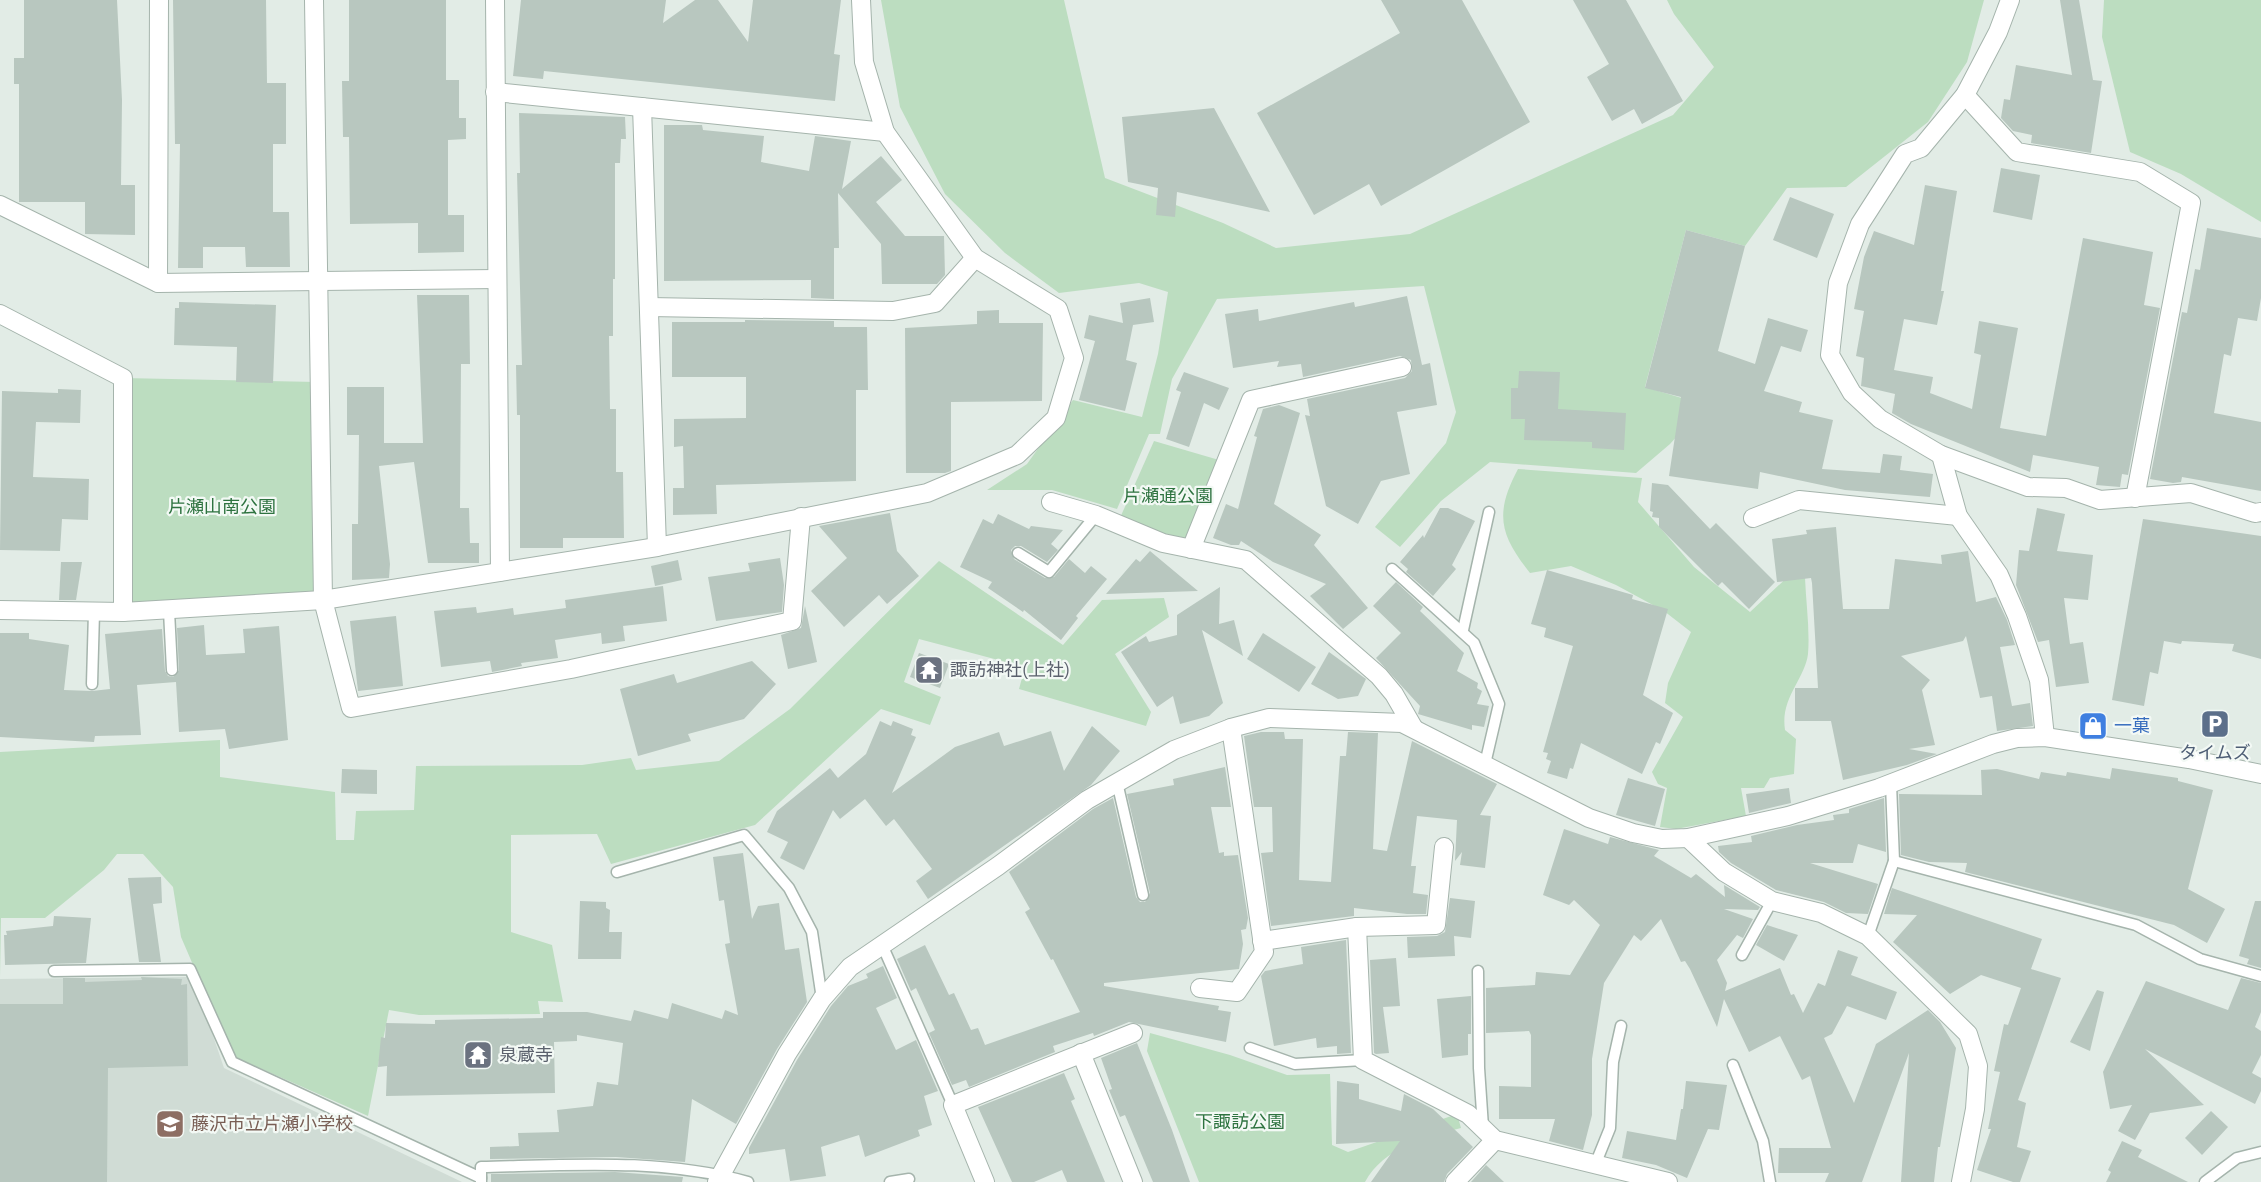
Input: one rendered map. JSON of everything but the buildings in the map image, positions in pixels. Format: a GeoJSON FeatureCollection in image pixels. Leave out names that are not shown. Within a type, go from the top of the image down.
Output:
{"type":"FeatureCollection","features":[{"type":"Feature","properties":{"kind":"street"},"geometry":{"type":"LineString","coordinates":[[158,283],[159,0]]}},
{"type":"Feature","properties":{"kind":"street"},"geometry":{"type":"LineString","coordinates":[[314,0],[323,600],[351,708],[571,669],[792,621],[801,517]]}},
{"type":"Feature","properties":{"kind":"street"},"geometry":{"type":"LineString","coordinates":[[495,0],[500,572]]}},
{"type":"Feature","properties":{"kind":"street"},"geometry":{"type":"LineString","coordinates":[[0,610],[169,611],[323,600],[657,547],[927,493],[1017,455],[1056,418],[1074,358],[1058,309],[975,258],[885,132],[864,63],[861,0]]}},
{"type":"Feature","properties":{"kind":"street"},"geometry":{"type":"LineString","coordinates":[[2010,0],[1998,32],[1965,95],[1921,148],[1905,154],[1860,224],[1838,283],[1830,355],[1852,393],[1880,419],[1941,455],[2028,487],[2066,488],[2100,500],[2191,494],[2255,513],[2261,512]]}},
{"type":"Feature","properties":{"kind":"street"},"geometry":{"type":"LineString","coordinates":[[495,92],[885,132]]}},
{"type":"Feature","properties":{"kind":"street"},"geometry":{"type":"LineString","coordinates":[[1965,95],[2017,152],[2140,172],[2191,203],[2135,498]]}},
{"type":"Feature","properties":{"kind":"street"},"geometry":{"type":"LineString","coordinates":[[642,107],[657,547]]}},
{"type":"Feature","properties":{"kind":"street"},"geometry":{"type":"LineString","coordinates":[[0,205],[158,283],[497,279]]}},
{"type":"Feature","properties":{"kind":"street"},"geometry":{"type":"LineString","coordinates":[[649,307],[893,312],[935,303],[975,258]]}},
{"type":"Feature","properties":{"kind":"street"},"geometry":{"type":"LineString","coordinates":[[0,314],[123,378],[123,612]]}},
{"type":"Feature","properties":{"kind":"street"},"geometry":{"type":"LineString","coordinates":[[1191,549],[1251,400],[1402,367]]}},
{"type":"Feature","properties":{"kind":"street"},"geometry":{"type":"LineString","coordinates":[[1941,455],[1958,516],[1999,575],[2017,616],[2039,680],[2045,737]]}},
{"type":"Feature","properties":{"kind":"street"},"geometry":{"type":"LineString","coordinates":[[1753,518],[1800,500],[1958,516]]}},
{"type":"Feature","properties":{"kind":"street"},"geometry":{"type":"LineString","coordinates":[[1051,502],[1096,515],[1163,543],[1246,560],[1379,676],[1394,694],[1413,727]]}},
{"type":"Feature","properties":{"kind":"street"},"geometry":{"type":"LineString","coordinates":[[719,1178],[787,1054],[822,999],[850,967],[883,947],[1087,800],[1117,782],[1180,747],[1232,728],[1269,718],[1402,723],[1589,818],[1653,837],[1688,838],[1788,816],[1891,784],[1993,744],[2017,738],[2045,737],[2189,759],[2261,774]]}},
{"type":"Feature","properties":{"kind":"street"},"geometry":{"type":"LineString","coordinates":[[1200,988],[1237,992],[1264,952],[1232,728]]}},
{"type":"Feature","properties":{"kind":"street"},"geometry":{"type":"LineString","coordinates":[[1688,838],[1724,872],[1772,901],[1821,913],[1868,936],[1968,1035],[1978,1066],[1975,1109],[1961,1182]]}},
{"type":"Feature","properties":{"kind":"street"},"geometry":{"type":"LineString","coordinates":[[1262,941],[1357,927],[1436,926],[1444,847]]}},
{"type":"Feature","properties":{"kind":"street"},"geometry":{"type":"LineString","coordinates":[[1357,927],[1363,1060],[1468,1114],[1489,1134],[1595,1165],[1668,1182]]}},
{"type":"Feature","properties":{"kind":"street"},"geometry":{"type":"LineString","coordinates":[[985,1182],[953,1105],[1132,1033]]}},
{"type":"Feature","properties":{"kind":"street"},"geometry":{"type":"LineString","coordinates":[[1081,1053],[1133,1182]]}},
{"type":"Feature","properties":{"kind":"street"},"geometry":{"type":"LineString","coordinates":[[1455,1182],[1489,1134]]}},
{"type":"Feature","properties":{"kind":"lane"},"geometry":{"type":"LineString","coordinates":[[1463,630],[1489,512]]}},
{"type":"Feature","properties":{"kind":"lane"},"geometry":{"type":"LineString","coordinates":[[1018,553],[1048,572],[1096,515]]}},
{"type":"Feature","properties":{"kind":"lane"},"geometry":{"type":"LineString","coordinates":[[1392,569],[1452,626],[1463,630],[1474,643],[1499,704],[1485,764]]}},
{"type":"Feature","properties":{"kind":"lane"},"geometry":{"type":"LineString","coordinates":[[169,611],[172,670]]}},
{"type":"Feature","properties":{"kind":"lane"},"geometry":{"type":"LineString","coordinates":[[92,684],[94,612]]}},
{"type":"Feature","properties":{"kind":"lane"},"geometry":{"type":"LineString","coordinates":[[1117,782],[1143,895]]}},
{"type":"Feature","properties":{"kind":"lane"},"geometry":{"type":"LineString","coordinates":[[1868,936],[1894,861],[1891,784]]}},
{"type":"Feature","properties":{"kind":"lane"},"geometry":{"type":"LineString","coordinates":[[617,872],[744,835],[789,888],[812,932],[822,999]]}},
{"type":"Feature","properties":{"kind":"lane"},"geometry":{"type":"LineString","coordinates":[[1894,861],[2136,925],[2200,959],[2261,976]]}},
{"type":"Feature","properties":{"kind":"lane"},"geometry":{"type":"LineString","coordinates":[[1742,955],[1772,901]]}},
{"type":"Feature","properties":{"kind":"lane"},"geometry":{"type":"LineString","coordinates":[[883,947],[953,1105]]}},
{"type":"Feature","properties":{"kind":"lane"},"geometry":{"type":"LineString","coordinates":[[54,971],[190,969],[232,1062],[481,1180],[481,1167],[629,1164],[748,1182]]}},
{"type":"Feature","properties":{"kind":"lane"},"geometry":{"type":"LineString","coordinates":[[1478,971],[1479,1068],[1489,1134]]}},
{"type":"Feature","properties":{"kind":"lane"},"geometry":{"type":"LineString","coordinates":[[1595,1165],[1610,1128],[1613,1062],[1621,1026]]}},
{"type":"Feature","properties":{"kind":"lane"},"geometry":{"type":"LineString","coordinates":[[1250,1048],[1294,1064],[1363,1060]]}},
{"type":"Feature","properties":{"kind":"lane"},"geometry":{"type":"LineString","coordinates":[[1733,1065],[1763,1141],[1770,1182]]}},
{"type":"Feature","properties":{"kind":"lane"},"geometry":{"type":"LineString","coordinates":[[2205,1182],[2237,1158],[2261,1152]]}},
{"type":"Feature","properties":{"kind":"lane"},"geometry":{"type":"LineString","coordinates":[[890,1182],[909,1179]]}},
{"type":"Feature","properties":{"kind":"shaded area","name":"藤沢市立片瀬小学校"},"geometry":{"type":"Polygon","coordinates":[[[188,977],[211,1030],[224,1068],[462,1182],[0,1182],[0,979],[188,977]]]}},
{"type":"Feature","properties":{"kind":"green space"},"geometry":{"type":"Polygon","coordinates":[[[881,0],[1064,0],[1105,178],[1223,223],[1276,248],[1410,234],[1673,115],[1714,67],[1674,14],[1667,0],[1984,0],[1967,62],[1928,122],[1846,187],[1787,188],[1745,246],[1686,230],[1645,387],[1705,405],[1670,444],[1636,473],[1490,462],[1441,501],[1400,547],[1375,527],[1446,443],[1456,412],[1424,286],[1217,299],[1172,379],[1160,434],[1149,434],[1117,509],[1052,490],[987,490],[1027,464],[1073,400],[1142,417],[1158,354],[1168,292],[1139,283],[1059,293],[1005,253],[945,194],[900,107],[881,0]]]}},
{"type":"Feature","properties":{"kind":"green space"},"geometry":{"type":"Polygon","coordinates":[[[2104,0],[2261,0],[2261,222],[2181,174],[2130,152],[2102,37],[2104,0]]]}},
{"type":"Feature","properties":{"kind":"green space","name":"片瀬山南公園"},"geometry":{"type":"Polygon","coordinates":[[[123,378],[318,382],[323,600],[123,612],[123,378]]]}},
{"type":"Feature","properties":{"kind":"green space","name":"片瀬通公園"},"geometry":{"type":"Polygon","coordinates":[[[1154,441],[1219,460],[1187,541],[1161,536],[1120,518],[1154,441]]]}},
{"type":"Feature","properties":{"kind":"green space"},"geometry":{"type":"Polygon","coordinates":[[[1518,469],[1642,478],[1638,502],[1694,567],[1750,612],[1793,572],[1805,578],[1808,654],[1789,698],[1784,719],[1785,730],[1796,739],[1794,774],[1770,778],[1764,788],[1741,788],[1746,816],[1676,829],[1660,827],[1667,788],[1658,784],[1652,772],[1683,717],[1665,703],[1668,683],[1691,632],[1664,611],[1616,585],[1571,566],[1530,573],[1512,547],[1504,524],[1503,512],[1506,499],[1518,469]]]}},
{"type":"Feature","properties":{"kind":"green space"},"geometry":{"type":"Polygon","coordinates":[[[939,561],[1063,645],[1102,600],[1164,598],[1169,617],[1115,654],[1151,712],[1146,726],[1019,689],[1025,667],[919,639],[904,682],[941,697],[930,725],[881,709],[755,825],[611,864],[597,834],[511,835],[511,932],[552,945],[563,1002],[538,1001],[540,1014],[419,1015],[389,1010],[368,1116],[237,1058],[222,1032],[181,937],[173,887],[143,854],[117,854],[104,870],[45,918],[1,918],[0,978],[0,752],[220,740],[220,777],[335,792],[336,840],[354,840],[356,811],[414,810],[416,766],[582,765],[631,758],[636,770],[719,761],[790,709],[939,561]]]}},
{"type":"Feature","properties":{"kind":"green space","name":"下諏訪公園"},"geometry":{"type":"Polygon","coordinates":[[[1150,1033],[1230,1055],[1287,1075],[1330,1074],[1332,1145],[1348,1152],[1457,1114],[1461,1128],[1420,1140],[1394,1152],[1373,1170],[1365,1182],[1199,1182],[1147,1051],[1150,1033]]]}},
{"type":"Feature","properties":{"kind":"place","name":"諏訪神社(上社)"},"geometry":{"type":"Point","coordinates":[929,670]}},
{"type":"Feature","properties":{"kind":"place","name":"タイムズ"},"geometry":{"type":"Point","coordinates":[2215,724]}},
{"type":"Feature","properties":{"kind":"place","name":"一菓"},"geometry":{"type":"Point","coordinates":[2093,726]}},
{"type":"Feature","properties":{"kind":"place","name":"泉蔵寺"},"geometry":{"type":"Point","coordinates":[478,1055]}},
{"type":"Feature","properties":{"kind":"place","name":"藤沢市立片瀬小学校"},"geometry":{"type":"Point","coordinates":[170,1124]}}]}
